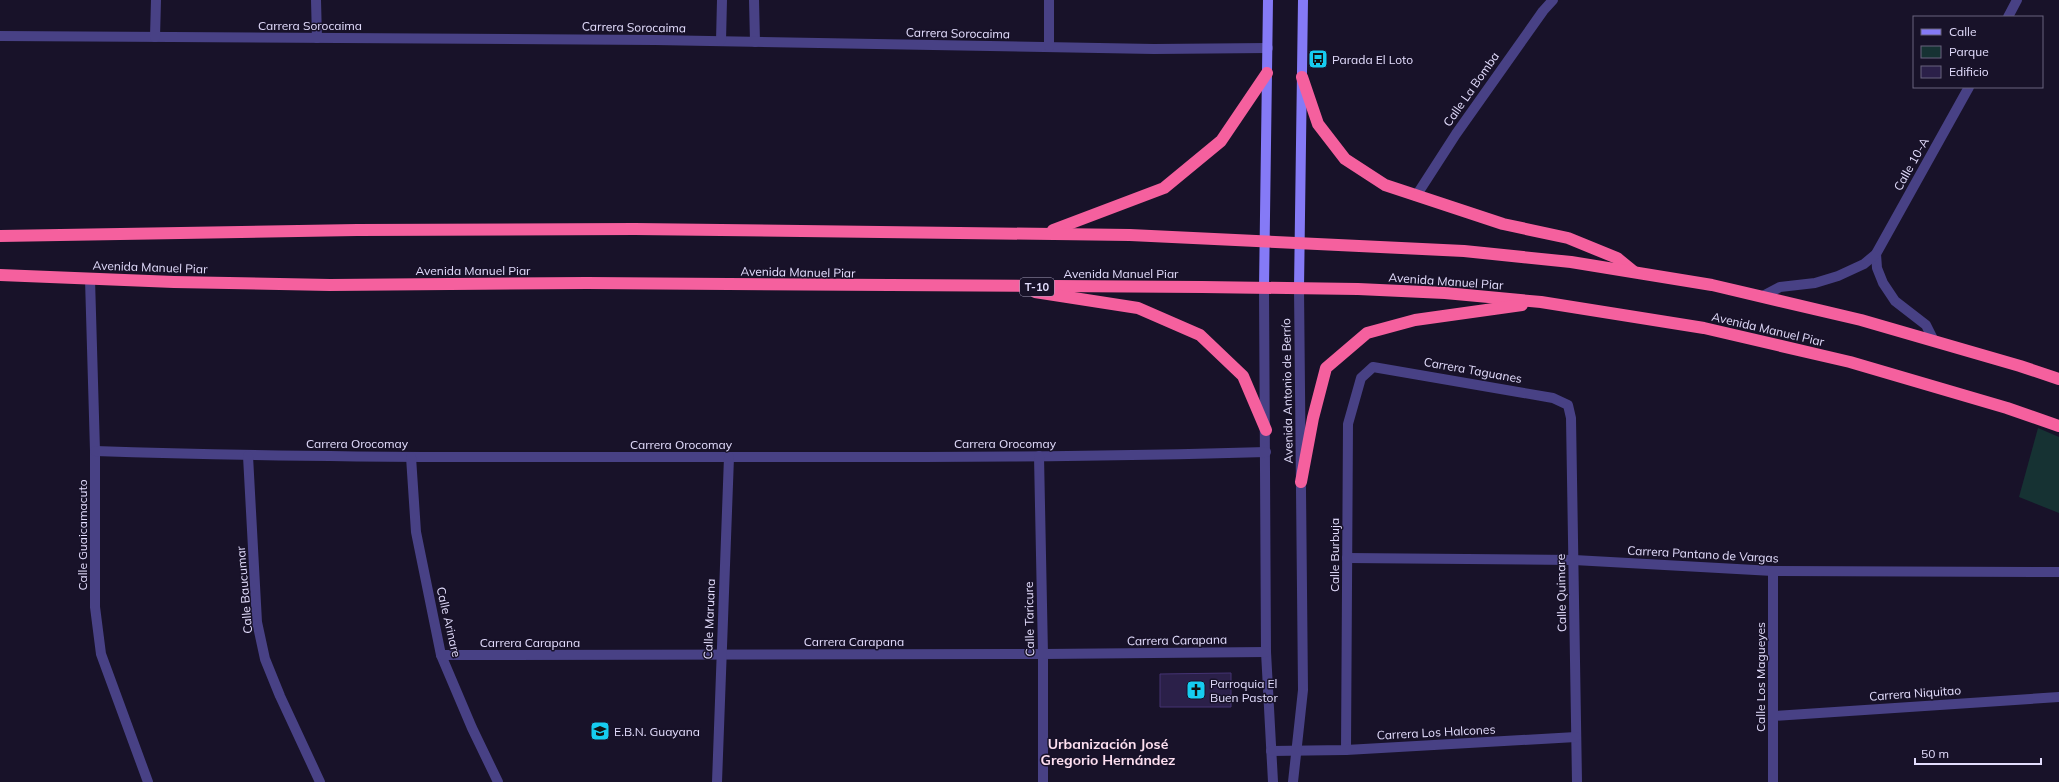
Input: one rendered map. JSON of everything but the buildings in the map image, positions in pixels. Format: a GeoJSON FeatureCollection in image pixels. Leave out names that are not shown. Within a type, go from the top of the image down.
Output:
{"type":"FeatureCollection","features":[{"type":"Feature","properties":{"kind":"highway"},"geometry":{"type":"LineString","coordinates":[[1041,233],[1064,226],[1164,188],[1221,141],[1267,74]]}},
{"type":"Feature","properties":{"kind":"highway"},"geometry":{"type":"LineString","coordinates":[[1302,78],[1318,124],[1345,159],[1385,185],[1503,224],[1568,238],[1617,258],[1635,273]]}},
{"type":"Feature","properties":{"kind":"highway"},"geometry":{"type":"LineString","coordinates":[[0,236],[357,230],[636,228],[1130,235],[1464,251],[1571,262],[1712,285],[1861,320],[2020,366],[2059,379]]}},
{"type":"Feature","properties":{"kind":"highway","name":"Avenida Manuel Piar"},"geometry":{"type":"LineString","coordinates":[[0,275],[90,279],[330,285],[587,283],[1299,288],[1445,293],[1541,302],[1704,328],[1850,362],[2007,408],[2059,426]]}},
{"type":"Feature","properties":{"kind":"highway"},"geometry":{"type":"LineString","coordinates":[[1011,287],[1048,295],[1138,308],[1200,335],[1243,376],[1266,430]]}},
{"type":"Feature","properties":{"kind":"highway"},"geometry":{"type":"LineString","coordinates":[[1301,482],[1313,418],[1326,368],[1367,333],[1415,320],[1541,302]]}},
{"type":"Feature","properties":{"kind":"street"},"geometry":{"type":"LineString","coordinates":[[155,37],[156,0]]}},
{"type":"Feature","properties":{"kind":"street"},"geometry":{"type":"LineString","coordinates":[[316,0],[317,38]]}},
{"type":"Feature","properties":{"kind":"street"},"geometry":{"type":"LineString","coordinates":[[721,41],[722,0]]}},
{"type":"Feature","properties":{"kind":"street"},"geometry":{"type":"LineString","coordinates":[[754,0],[755,42]]}},
{"type":"Feature","properties":{"kind":"street"},"geometry":{"type":"LineString","coordinates":[[1049,0],[1049,47]]}},
{"type":"Feature","properties":{"kind":"street","name":"Avenida Antonio de Berrío"},"geometry":{"type":"LineString","coordinates":[[1268,0],[1264,288],[1266,430],[1266,652],[1273,782]]}},
{"type":"Feature","properties":{"kind":"street","name":"Avenida Antonio de Berrío"},"geometry":{"type":"LineString","coordinates":[[1294,782],[1303,690],[1299,242],[1303,0]]}},
{"type":"Feature","properties":{"kind":"street","name":"Calle La Bomba"},"geometry":{"type":"LineString","coordinates":[[1416,196],[1456,134],[1543,11],[1553,0]]}},
{"type":"Feature","properties":{"kind":"street"},"geometry":{"type":"LineString","coordinates":[[2009,16],[2017,0]]}},
{"type":"Feature","properties":{"kind":"street","name":"Carrera Sorocaima"},"geometry":{"type":"LineString","coordinates":[[0,36],[721,41],[1154,50],[1268,48]]}},
{"type":"Feature","properties":{"kind":"street","name":"Calle 10-A"},"geometry":{"type":"LineString","coordinates":[[1761,297],[1780,287],[1815,284],[1838,276],[1864,264],[1876,254],[1968,88]]}},
{"type":"Feature","properties":{"kind":"street"},"geometry":{"type":"LineString","coordinates":[[1876,254],[1877,268],[1883,283],[1895,301],[1926,325],[1934,341]]}},
{"type":"Feature","properties":{"kind":"street","name":"Calle Guaicamacuto"},"geometry":{"type":"LineString","coordinates":[[90,279],[95,451],[95,607],[101,654],[148,782]]}},
{"type":"Feature","properties":{"kind":"street","name":"Carrera Taguanes"},"geometry":{"type":"LineString","coordinates":[[1373,367],[1553,398],[1568,405]]}},
{"type":"Feature","properties":{"kind":"street","name":"Calle Burbuja"},"geometry":{"type":"LineString","coordinates":[[1346,750],[1348,424],[1361,378],[1373,367]]}},
{"type":"Feature","properties":{"kind":"street","name":"Calle Quimare"},"geometry":{"type":"LineString","coordinates":[[1568,405],[1572,418],[1577,782]]}},
{"type":"Feature","properties":{"kind":"street","name":"Carrera Orocomay"},"geometry":{"type":"LineString","coordinates":[[95,451],[248,456],[411,457],[1140,456],[1266,452]]}},
{"type":"Feature","properties":{"kind":"street","name":"Calle Baucumar"},"geometry":{"type":"LineString","coordinates":[[248,456],[257,622],[265,659],[280,696],[320,782]]}},
{"type":"Feature","properties":{"kind":"street","name":"Calle Taricure"},"geometry":{"type":"LineString","coordinates":[[1039,456],[1043,654],[1043,782]]}},
{"type":"Feature","properties":{"kind":"street","name":"Calle Arinare"},"geometry":{"type":"LineString","coordinates":[[411,457],[416,532],[441,655],[472,728],[498,782]]}},
{"type":"Feature","properties":{"kind":"street","name":"Calle Maruana"},"geometry":{"type":"LineString","coordinates":[[716,782],[729,457]]}},
{"type":"Feature","properties":{"kind":"street","name":"Carrera Pantano de Vargas"},"geometry":{"type":"LineString","coordinates":[[1346,558],[1574,560],[1774,571],[2059,572]]}},
{"type":"Feature","properties":{"kind":"street","name":"Calle Los Magueyes"},"geometry":{"type":"LineString","coordinates":[[1773,782],[1774,571]]}},
{"type":"Feature","properties":{"kind":"street","name":"Carrera Carapana"},"geometry":{"type":"LineString","coordinates":[[441,655],[1266,652]]}},
{"type":"Feature","properties":{"kind":"street","name":"Carrera Niquitao"},"geometry":{"type":"LineString","coordinates":[[1773,716],[2059,697]]}},
{"type":"Feature","properties":{"kind":"street","name":"Carrera Los Halcones"},"geometry":{"type":"LineString","coordinates":[[1271,751],[1346,750],[1576,737]]}},
{"type":"Feature","properties":{"kind":"green space"},"geometry":{"type":"Polygon","coordinates":[[[2038,428],[2059,437],[2059,513],[2019,497],[2038,428]]]}},
{"type":"Feature","properties":{"kind":"place","name":"Parada El Loto"},"geometry":{"type":"Point","coordinates":[1318,59]}},
{"type":"Feature","properties":{"kind":"place","name":"Parroquia El Buen Pastor"},"geometry":{"type":"Point","coordinates":[1196,690]}},
{"type":"Feature","properties":{"kind":"place","name":"E.B.N. Guayana"},"geometry":{"type":"Point","coordinates":[600,731]}},
{"type":"Feature","properties":{"kind":"district","name":"Urbanización José Gregorio Hernández"},"geometry":{"type":"Point","coordinates":[1108,752]}}]}
